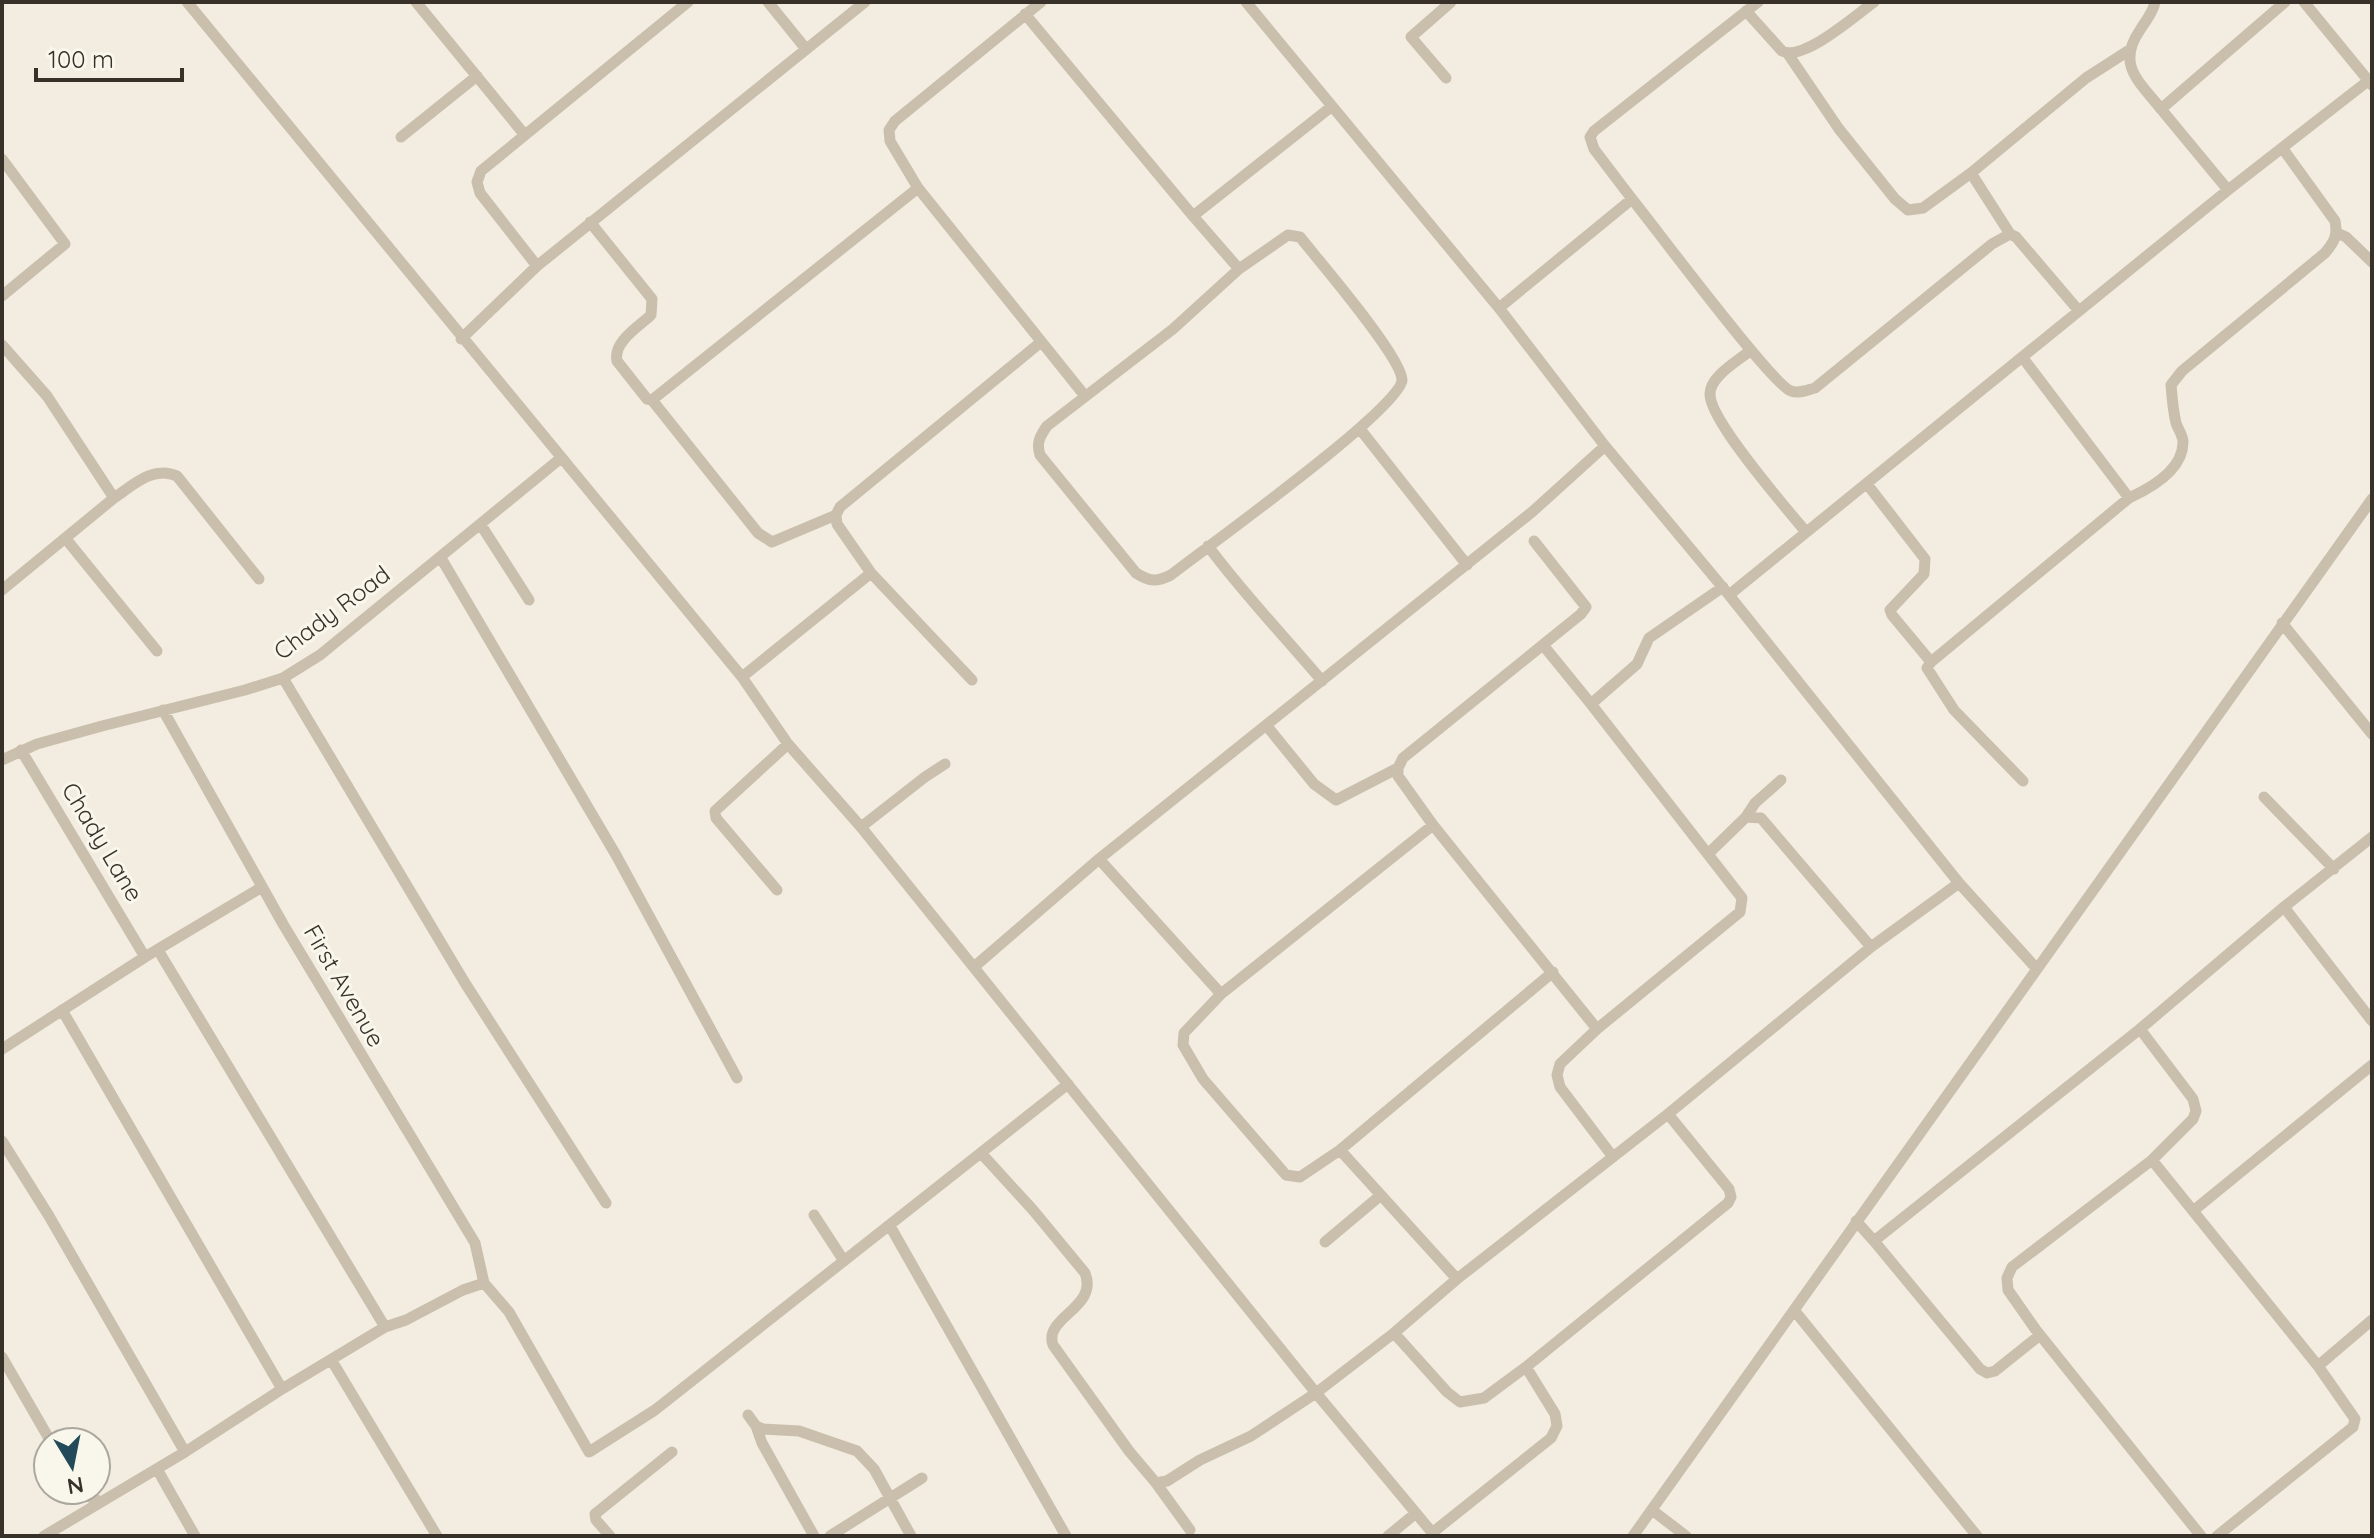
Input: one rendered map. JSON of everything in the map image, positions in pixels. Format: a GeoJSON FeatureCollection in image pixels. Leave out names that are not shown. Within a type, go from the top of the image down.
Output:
{"type":"FeatureCollection","features":[{"type":"Feature","properties":{"kind":"street"},"geometry":{"type":"LineString","coordinates":[[187,2],[742,677],[788,744],[861,827],[1433,1534],[1551,1438],[1557,1426],[1555,1414],[1526,1367]]}},
{"type":"Feature","properties":{"kind":"street"},"geometry":{"type":"LineString","coordinates":[[416,2],[524,134]]}},
{"type":"Feature","properties":{"kind":"street"},"geometry":{"type":"LineString","coordinates":[[768,2],[806,49]]}},
{"type":"Feature","properties":{"kind":"street"},"geometry":{"type":"LineString","coordinates":[[461,339],[537,266],[865,2]]}},
{"type":"Feature","properties":{"kind":"street"},"geometry":{"type":"LineString","coordinates":[[1041,2],[895,121],[889,130],[890,141],[918,188],[1085,396]]}},
{"type":"Feature","properties":{"kind":"street"},"geometry":{"type":"LineString","coordinates":[[1246,2],[1499,308],[1605,446],[1726,591],[1959,883],[2036,968]]}},
{"type":"Feature","properties":{"kind":"street"},"geometry":{"type":"LineString","coordinates":[[1446,78],[1411,37],[1451,2]]}},
{"type":"Feature","properties":{"kind":"street"},"geometry":{"type":"LineString","coordinates":[[1758,2],[1590,137],[1594,149],[1632,199],[1780,384],[1790,391],[1802,392],[1815,388],[1992,244],[2010,234]]}},
{"type":"Feature","properties":{"kind":"street"},"geometry":{"type":"LineString","coordinates":[[1788,54],[1804,51],[1874,2]]}},
{"type":"Feature","properties":{"kind":"street"},"geometry":{"type":"LineString","coordinates":[[1746,11],[1788,54],[1839,129],[1895,199],[1908,210],[1923,208],[1971,173],[2086,78],[2128,51],[2153,12],[2155,2]]}},
{"type":"Feature","properties":{"kind":"street"},"geometry":{"type":"LineString","coordinates":[[2161,109],[2285,2]]}},
{"type":"Feature","properties":{"kind":"street"},"geometry":{"type":"LineString","coordinates":[[1591,704],[1637,664],[1649,638],[1726,591],[1806,532],[2228,190],[2370,83],[2304,2]]}},
{"type":"Feature","properties":{"kind":"street"},"geometry":{"type":"LineString","coordinates":[[537,266],[480,193],[477,182],[481,171],[683,4]]}},
{"type":"Feature","properties":{"kind":"street"},"geometry":{"type":"LineString","coordinates":[[1025,14],[1239,269]]}},
{"type":"Feature","properties":{"kind":"street"},"geometry":{"type":"LineString","coordinates":[[2128,51],[2131,70],[2228,190]]}},
{"type":"Feature","properties":{"kind":"street"},"geometry":{"type":"LineString","coordinates":[[401,137],[477,76]]}},
{"type":"Feature","properties":{"kind":"street"},"geometry":{"type":"LineString","coordinates":[[1193,216],[1331,107]]}},
{"type":"Feature","properties":{"kind":"street"},"geometry":{"type":"LineString","coordinates":[[2023,781],[1954,710],[1927,668],[2129,498],[2151,488],[2172,469],[2182,450],[2183,438],[2176,425],[2171,385],[2182,371],[2325,253],[2334,241],[2337,233],[2335,221],[2283,149]]}},
{"type":"Feature","properties":{"kind":"street"},"geometry":{"type":"LineString","coordinates":[[2,159],[64,241],[64,246],[2,296]]}},
{"type":"Feature","properties":{"kind":"street"},"geometry":{"type":"LineString","coordinates":[[1971,173],[2010,234],[2016,237],[2079,311]]}},
{"type":"Feature","properties":{"kind":"street"},"geometry":{"type":"LineString","coordinates":[[652,400],[918,188]]}},
{"type":"Feature","properties":{"kind":"street"},"geometry":{"type":"LineString","coordinates":[[1499,308],[1632,199]]}},
{"type":"Feature","properties":{"kind":"street"},"geometry":{"type":"LineString","coordinates":[[590,222],[652,299],[651,315],[618,346],[617,361],[758,533],[772,542],[836,515]]}},
{"type":"Feature","properties":{"kind":"street"},"geometry":{"type":"LineString","coordinates":[[2337,233],[2346,237],[2372,262]]}},
{"type":"Feature","properties":{"kind":"street"},"geometry":{"type":"LineString","coordinates":[[1288,235],[1300,237],[1386,348],[1400,368],[1402,382],[1397,393],[1360,429],[1160,581],[1148,581],[1136,573],[1040,455],[1037,446],[1040,435],[1085,396],[1173,329],[1239,269],[1288,235]]}},
{"type":"Feature","properties":{"kind":"street"},"geometry":{"type":"LineString","coordinates":[[972,680],[871,573],[837,524],[836,515],[840,507],[1041,342]]}},
{"type":"Feature","properties":{"kind":"street"},"geometry":{"type":"LineString","coordinates":[[2,345],[47,396],[114,498]]}},
{"type":"Feature","properties":{"kind":"street"},"geometry":{"type":"LineString","coordinates":[[1751,350],[1715,380],[1709,393],[1712,406],[1750,462],[1806,532]]}},
{"type":"Feature","properties":{"kind":"street"},"geometry":{"type":"LineString","coordinates":[[2023,358],[2129,498]]}},
{"type":"Feature","properties":{"kind":"street"},"geometry":{"type":"LineString","coordinates":[[1360,429],[1467,565]]}},
{"type":"Feature","properties":{"kind":"street"},"geometry":{"type":"LineString","coordinates":[[974,967],[1099,859],[1467,565],[1605,446]]}},
{"type":"Feature","properties":{"kind":"street","name":"Chady Road"},"geometry":{"type":"LineString","coordinates":[[2,760],[21,750],[283,678],[320,655],[561,458]]}},
{"type":"Feature","properties":{"kind":"street"},"geometry":{"type":"LineString","coordinates":[[2,590],[114,498],[149,475],[161,472],[177,476],[259,579]]}},
{"type":"Feature","properties":{"kind":"street"},"geometry":{"type":"LineString","coordinates":[[1867,484],[1925,559],[1924,574],[1890,610],[1931,662]]}},
{"type":"Feature","properties":{"kind":"street"},"geometry":{"type":"LineString","coordinates":[[1633,1536],[2372,499]]}},
{"type":"Feature","properties":{"kind":"street"},"geometry":{"type":"LineString","coordinates":[[481,525],[529,600]]}},
{"type":"Feature","properties":{"kind":"street"},"geometry":{"type":"LineString","coordinates":[[66,539],[157,651]]}},
{"type":"Feature","properties":{"kind":"street"},"geometry":{"type":"LineString","coordinates":[[1534,541],[1586,607],[1403,758],[1398,776],[1433,825],[1597,1029]]}},
{"type":"Feature","properties":{"kind":"street"},"geometry":{"type":"LineString","coordinates":[[1208,546],[1230,576],[1322,681]]}},
{"type":"Feature","properties":{"kind":"street"},"geometry":{"type":"LineString","coordinates":[[441,558],[616,855],[737,1078]]}},
{"type":"Feature","properties":{"kind":"street"},"geometry":{"type":"LineString","coordinates":[[742,677],[871,573]]}},
{"type":"Feature","properties":{"kind":"street"},"geometry":{"type":"LineString","coordinates":[[2282,623],[2372,734]]}},
{"type":"Feature","properties":{"kind":"street"},"geometry":{"type":"LineString","coordinates":[[1543,645],[1742,898],[1740,912],[1597,1029],[1560,1064],[1557,1075],[1560,1087],[1613,1157]]}},
{"type":"Feature","properties":{"kind":"street"},"geometry":{"type":"LineString","coordinates":[[283,678],[465,983],[606,1203]]}},
{"type":"Feature","properties":{"kind":"street","name":"First Avenue"},"geometry":{"type":"LineString","coordinates":[[163,710],[371,1075],[475,1243],[484,1283]]}},
{"type":"Feature","properties":{"kind":"street"},"geometry":{"type":"LineString","coordinates":[[1266,725],[1314,784],[1336,800],[1398,768]]}},
{"type":"Feature","properties":{"kind":"street"},"geometry":{"type":"LineString","coordinates":[[777,890],[716,818],[715,811],[788,744]]}},
{"type":"Feature","properties":{"kind":"street","name":"Chady Lane"},"geometry":{"type":"LineString","coordinates":[[21,750],[145,957]]}},
{"type":"Feature","properties":{"kind":"street"},"geometry":{"type":"LineString","coordinates":[[861,827],[945,764]]}},
{"type":"Feature","properties":{"kind":"street"},"geometry":{"type":"LineString","coordinates":[[1709,853],[1781,780]]}},
{"type":"Feature","properties":{"kind":"street"},"geometry":{"type":"LineString","coordinates":[[2264,797],[2334,869]]}},
{"type":"Feature","properties":{"kind":"street"},"geometry":{"type":"LineString","coordinates":[[1746,817],[1761,818],[1871,947]]}},
{"type":"Feature","properties":{"kind":"street"},"geometry":{"type":"LineString","coordinates":[[1433,825],[1221,994],[1184,1033],[1183,1045],[1203,1079],[1286,1175],[1300,1177],[1340,1150],[1553,972]]}},
{"type":"Feature","properties":{"kind":"street"},"geometry":{"type":"LineString","coordinates":[[1874,1241],[2140,1029],[2372,837]]}},
{"type":"Feature","properties":{"kind":"street"},"geometry":{"type":"LineString","coordinates":[[1099,859],[1221,994]]}},
{"type":"Feature","properties":{"kind":"street"},"geometry":{"type":"LineString","coordinates":[[1156,1483],[1167,1481],[1200,1460],[1251,1436],[1316,1393],[1668,1114],[1871,947],[1959,883]]}},
{"type":"Feature","properties":{"kind":"street"},"geometry":{"type":"LineString","coordinates":[[2,1049],[145,957],[262,887]]}},
{"type":"Feature","properties":{"kind":"street"},"geometry":{"type":"LineString","coordinates":[[2284,907],[2372,1021]]}},
{"type":"Feature","properties":{"kind":"street"},"geometry":{"type":"LineString","coordinates":[[158,950],[385,1327]]}},
{"type":"Feature","properties":{"kind":"street"},"geometry":{"type":"LineString","coordinates":[[62,1010],[282,1389]]}},
{"type":"Feature","properties":{"kind":"street"},"geometry":{"type":"LineString","coordinates":[[2140,1029],[2193,1099],[2196,1111],[2193,1119],[2152,1160],[2012,1267],[2007,1278],[2008,1290],[2040,1335],[2201,1536]]}},
{"type":"Feature","properties":{"kind":"street"},"geometry":{"type":"LineString","coordinates":[[2193,1211],[2372,1065]]}},
{"type":"Feature","properties":{"kind":"street"},"geometry":{"type":"LineString","coordinates":[[112,1496],[385,1327],[484,1283],[509,1312],[589,1452],[655,1410],[1068,1084]]}},
{"type":"Feature","properties":{"kind":"street"},"geometry":{"type":"LineString","coordinates":[[1394,1333],[1447,1392],[1460,1402],[1484,1398],[1526,1367],[1728,1203],[1731,1197],[1729,1189],[1668,1114]]}},
{"type":"Feature","properties":{"kind":"street"},"geometry":{"type":"LineString","coordinates":[[2,1141],[49,1216],[185,1452]]}},
{"type":"Feature","properties":{"kind":"street"},"geometry":{"type":"LineString","coordinates":[[1340,1150],[1457,1279]]}},
{"type":"Feature","properties":{"kind":"street"},"geometry":{"type":"LineString","coordinates":[[981,1153],[1085,1273],[1090,1283],[1087,1294],[1053,1330],[1050,1339],[1190,1530]]}},
{"type":"Feature","properties":{"kind":"street"},"geometry":{"type":"LineString","coordinates":[[2152,1160],[2318,1366],[2355,1419],[2353,1427],[2217,1536]]}},
{"type":"Feature","properties":{"kind":"street"},"geometry":{"type":"LineString","coordinates":[[1325,1242],[1381,1195]]}},
{"type":"Feature","properties":{"kind":"street"},"geometry":{"type":"LineString","coordinates":[[814,1215],[844,1261]]}},
{"type":"Feature","properties":{"kind":"street"},"geometry":{"type":"LineString","coordinates":[[1856,1221],[1980,1369],[1987,1373],[1995,1371],[2040,1335]]}},
{"type":"Feature","properties":{"kind":"street"},"geometry":{"type":"LineString","coordinates":[[890,1226],[1066,1536]]}},
{"type":"Feature","properties":{"kind":"street"},"geometry":{"type":"LineString","coordinates":[[1794,1310],[1977,1536]]}},
{"type":"Feature","properties":{"kind":"street"},"geometry":{"type":"LineString","coordinates":[[2318,1366],[2372,1320]]}},
{"type":"Feature","properties":{"kind":"street"},"geometry":{"type":"LineString","coordinates":[[2,1357],[42,1426]]}},
{"type":"Feature","properties":{"kind":"street"},"geometry":{"type":"LineString","coordinates":[[332,1361],[437,1536]]}},
{"type":"Feature","properties":{"kind":"street"},"geometry":{"type":"LineString","coordinates":[[748,1415],[814,1536]]}},
{"type":"Feature","properties":{"kind":"street"},"geometry":{"type":"LineString","coordinates":[[756,1426],[799,1431],[857,1451],[874,1469],[911,1536]]}},
{"type":"Feature","properties":{"kind":"street"},"geometry":{"type":"LineString","coordinates":[[610,1536],[596,1520],[595,1514],[672,1452]]}},
{"type":"Feature","properties":{"kind":"street"},"geometry":{"type":"LineString","coordinates":[[157,1469],[195,1536]]}},
{"type":"Feature","properties":{"kind":"street"},"geometry":{"type":"LineString","coordinates":[[830,1536],[922,1478]]}},
{"type":"Feature","properties":{"kind":"street"},"geometry":{"type":"LineString","coordinates":[[48,1535],[95,1506]]}},
{"type":"Feature","properties":{"kind":"street"},"geometry":{"type":"LineString","coordinates":[[1652,1510],[1674,1532],[1686,1536]]}},
{"type":"Feature","properties":{"kind":"street"},"geometry":{"type":"LineString","coordinates":[[1388,1536],[1416,1513]]}}]}
